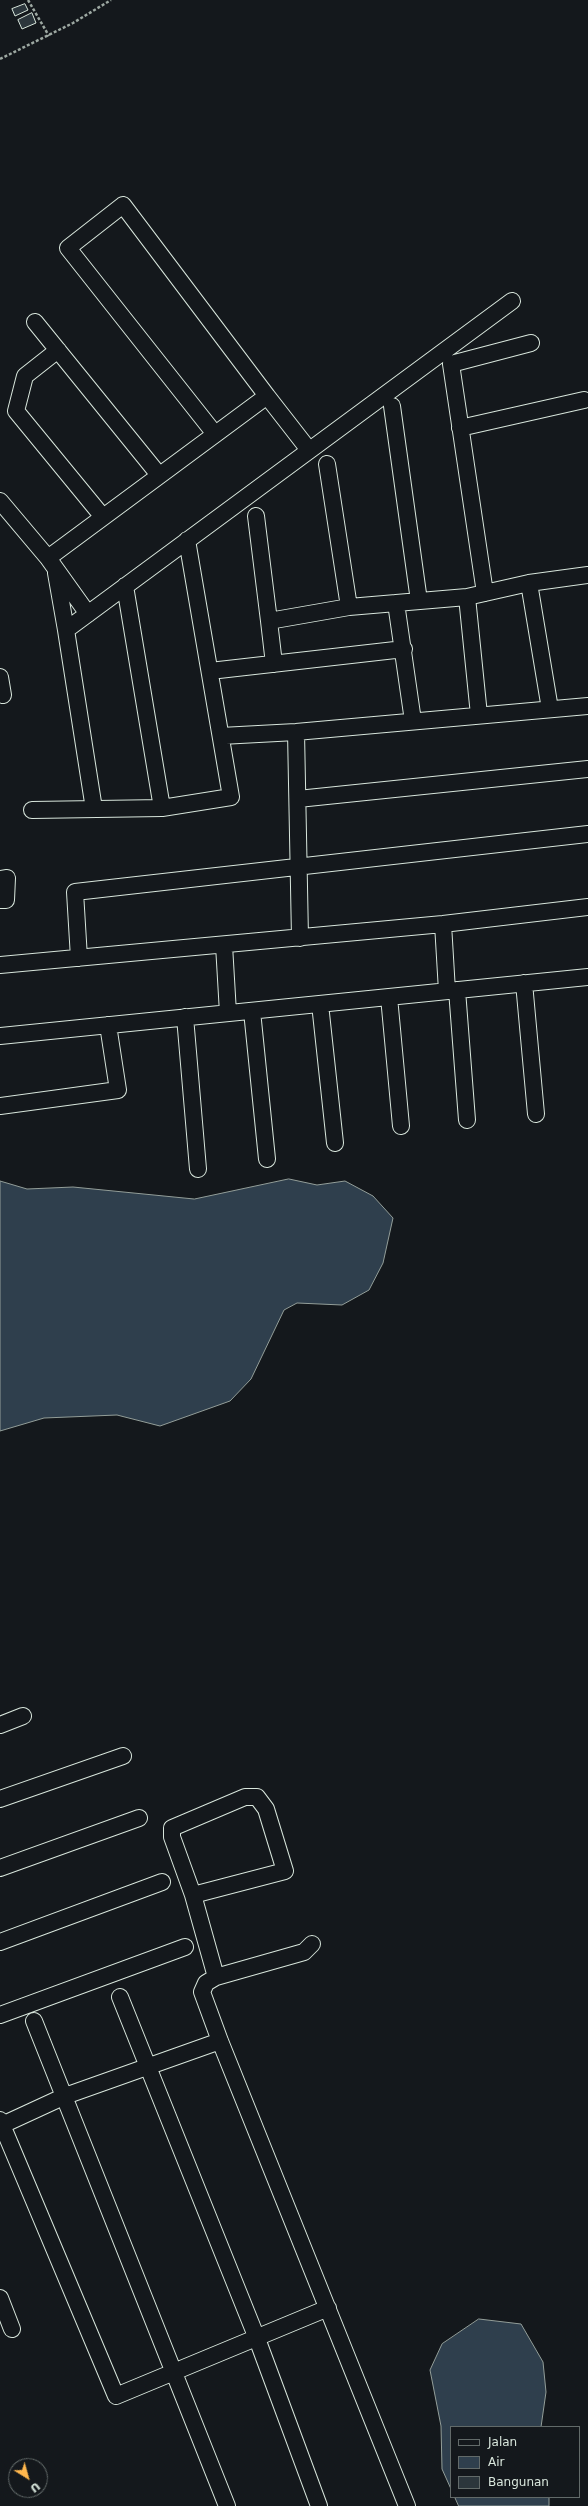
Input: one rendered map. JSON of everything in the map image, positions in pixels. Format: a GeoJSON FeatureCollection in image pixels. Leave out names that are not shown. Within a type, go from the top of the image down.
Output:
{"type":"FeatureCollection","features":[{"type":"Feature","properties":{"kind":"street"},"geometry":{"type":"LineString","coordinates":[[216,434],[68,248],[123,205],[309,450]]}},
{"type":"Feature","properties":{"kind":"street"},"geometry":{"type":"LineString","coordinates":[[66,630],[512,301]]}},
{"type":"Feature","properties":{"kind":"street"},"geometry":{"type":"LineString","coordinates":[[35,322],[159,475]]}},
{"type":"Feature","properties":{"kind":"street"},"geometry":{"type":"LineString","coordinates":[[485,593],[451,364],[531,343]]}},
{"type":"Feature","properties":{"kind":"street"},"geometry":{"type":"LineString","coordinates":[[58,350],[25,376],[16,411],[102,517]]}},
{"type":"Feature","properties":{"kind":"street"},"geometry":{"type":"LineString","coordinates":[[52,563],[102,517],[267,396]]}},
{"type":"Feature","properties":{"kind":"street"},"geometry":{"type":"LineString","coordinates":[[460,428],[584,400]]}},
{"type":"Feature","properties":{"kind":"street"},"geometry":{"type":"LineString","coordinates":[[392,406],[419,601]]}},
{"type":"Feature","properties":{"kind":"street"},"geometry":{"type":"LineString","coordinates":[[327,464],[349,607]]}},
{"type":"Feature","properties":{"kind":"street"},"geometry":{"type":"LineString","coordinates":[[0,501],[52,563],[88,614]]}},
{"type":"Feature","properties":{"kind":"street"},"geometry":{"type":"LineString","coordinates":[[256,516],[274,664]]}},
{"type":"Feature","properties":{"kind":"street"},"geometry":{"type":"LineString","coordinates":[[32,810],[162,808],[231,797],[187,540]]}},
{"type":"Feature","properties":{"kind":"street"},"geometry":{"type":"LineString","coordinates":[[52,563],[66,630],[94,809]]}},
{"type":"Feature","properties":{"kind":"street"},"geometry":{"type":"LineString","coordinates":[[269,621],[349,607],[467,597],[530,584],[588,575]]}},
{"type":"Feature","properties":{"kind":"street"},"geometry":{"type":"LineString","coordinates":[[530,584],[550,708]]}},
{"type":"Feature","properties":{"kind":"street"},"geometry":{"type":"LineString","coordinates":[[125,586],[162,808]]}},
{"type":"Feature","properties":{"kind":"street"},"geometry":{"type":"LineString","coordinates":[[467,597],[479,715]]}},
{"type":"Feature","properties":{"kind":"street"},"geometry":{"type":"LineString","coordinates":[[396,603],[404,649],[413,721]]}},
{"type":"Feature","properties":{"kind":"street"},"geometry":{"type":"LineString","coordinates":[[210,671],[404,649]]}},
{"type":"Feature","properties":{"kind":"street"},"geometry":{"type":"LineString","coordinates":[[0,677],[3,695]]}},
{"type":"Feature","properties":{"kind":"street"},"geometry":{"type":"LineString","coordinates":[[221,736],[296,732],[550,708],[588,706]]}},
{"type":"Feature","properties":{"kind":"street"},"geometry":{"type":"LineString","coordinates":[[296,732],[300,938]]}},
{"type":"Feature","properties":{"kind":"street"},"geometry":{"type":"LineString","coordinates":[[298,799],[588,769]]}},
{"type":"Feature","properties":{"kind":"street"},"geometry":{"type":"LineString","coordinates":[[79,958],[75,892],[588,834]]}},
{"type":"Feature","properties":{"kind":"street"},"geometry":{"type":"LineString","coordinates":[[0,878],[7,878],[6,900],[0,900]]}},
{"type":"Feature","properties":{"kind":"street"},"geometry":{"type":"LineString","coordinates":[[0,965],[443,924],[588,907]]}},
{"type":"Feature","properties":{"kind":"street"},"geometry":{"type":"LineString","coordinates":[[443,924],[467,1120]]}},
{"type":"Feature","properties":{"kind":"street"},"geometry":{"type":"LineString","coordinates":[[224,945],[228,1013]]}},
{"type":"Feature","properties":{"kind":"street"},"geometry":{"type":"LineString","coordinates":[[0,1035],[588,977]]}},
{"type":"Feature","properties":{"kind":"street"},"geometry":{"type":"LineString","coordinates":[[524,983],[536,1114]]}},
{"type":"Feature","properties":{"kind":"street"},"geometry":{"type":"LineString","coordinates":[[389,997],[401,1126]]}},
{"type":"Feature","properties":{"kind":"street"},"geometry":{"type":"LineString","coordinates":[[320,1004],[335,1143]]}},
{"type":"Feature","properties":{"kind":"street"},"geometry":{"type":"LineString","coordinates":[[252,1010],[267,1159]]}},
{"type":"Feature","properties":{"kind":"street"},"geometry":{"type":"LineString","coordinates":[[185,1017],[198,1169]]}},
{"type":"Feature","properties":{"kind":"street"},"geometry":{"type":"LineString","coordinates":[[0,1106],[118,1090],[108,1025]]}},
{"type":"Feature","properties":{"kind":"street"},"geometry":{"type":"LineString","coordinates":[[0,1725],[23,1716]]}},
{"type":"Feature","properties":{"kind":"street"},"geometry":{"type":"LineString","coordinates":[[0,1799],[123,1756]]}},
{"type":"Feature","properties":{"kind":"street"},"geometry":{"type":"LineString","coordinates":[[192,1895],[285,1871],[266,1809],[258,1797],[245,1797],[172,1828],[172,1837],[192,1895],[216,1977]]}},
{"type":"Feature","properties":{"kind":"street"},"geometry":{"type":"LineString","coordinates":[[0,1868],[139,1818]]}},
{"type":"Feature","properties":{"kind":"street"},"geometry":{"type":"LineString","coordinates":[[0,1942],[162,1882]]}},
{"type":"Feature","properties":{"kind":"street"},"geometry":{"type":"LineString","coordinates":[[312,1944],[308,1949],[298,1953],[216,1977],[206,1983],[202,1992],[220,2041],[407,2506]]}},
{"type":"Feature","properties":{"kind":"street"},"geometry":{"type":"LineString","coordinates":[[0,2015],[185,1947]]}},
{"type":"Feature","properties":{"kind":"street"},"geometry":{"type":"LineString","coordinates":[[120,1997],[256,2336],[319,2506]]}},
{"type":"Feature","properties":{"kind":"street"},"geometry":{"type":"LineString","coordinates":[[34,2021],[227,2506]]}},
{"type":"Feature","properties":{"kind":"street"},"geometry":{"type":"LineString","coordinates":[[220,2041],[65,2096],[1,2124],[116,2396],[256,2336],[328,2308]]}},
{"type":"Feature","properties":{"kind":"street"},"geometry":{"type":"LineString","coordinates":[[0,2298],[12,2329]]}},
{"type":"Feature","properties":{"kind":"path"},"geometry":{"type":"LineString","coordinates":[[28,0],[49,36]]}},
{"type":"Feature","properties":{"kind":"path"},"geometry":{"type":"LineString","coordinates":[[0,59],[49,36],[111,0]]}},
{"type":"Feature","properties":{"kind":"water"},"geometry":{"type":"Polygon","coordinates":[[[289,1179],[317,1185],[345,1181],[373,1196],[393,1218],[383,1263],[369,1290],[342,1305],[297,1303],[284,1310],[251,1379],[230,1401],[160,1426],[117,1415],[44,1418],[0,1431],[0,1181],[27,1189],[73,1187],[194,1199],[289,1179]]]}},
{"type":"Feature","properties":{"kind":"water"},"geometry":{"type":"Polygon","coordinates":[[[479,2319],[521,2324],[543,2362],[546,2392],[541,2426],[450,2426],[450,2487],[442,2469],[441,2426],[430,2370],[442,2344],[479,2319]]]}},
{"type":"Feature","properties":{"kind":"water"},"geometry":{"type":"Polygon","coordinates":[[[455,2498],[549,2498],[549,2506],[459,2506],[455,2498]]]}},
{"type":"Feature","properties":{"kind":"building"},"geometry":{"type":"Polygon","coordinates":[[[25,4],[28,10],[15,16],[12,9],[25,4]]]}},
{"type":"Feature","properties":{"kind":"building"},"geometry":{"type":"Polygon","coordinates":[[[32,13],[36,23],[22,29],[18,20],[32,13]]]}}]}
